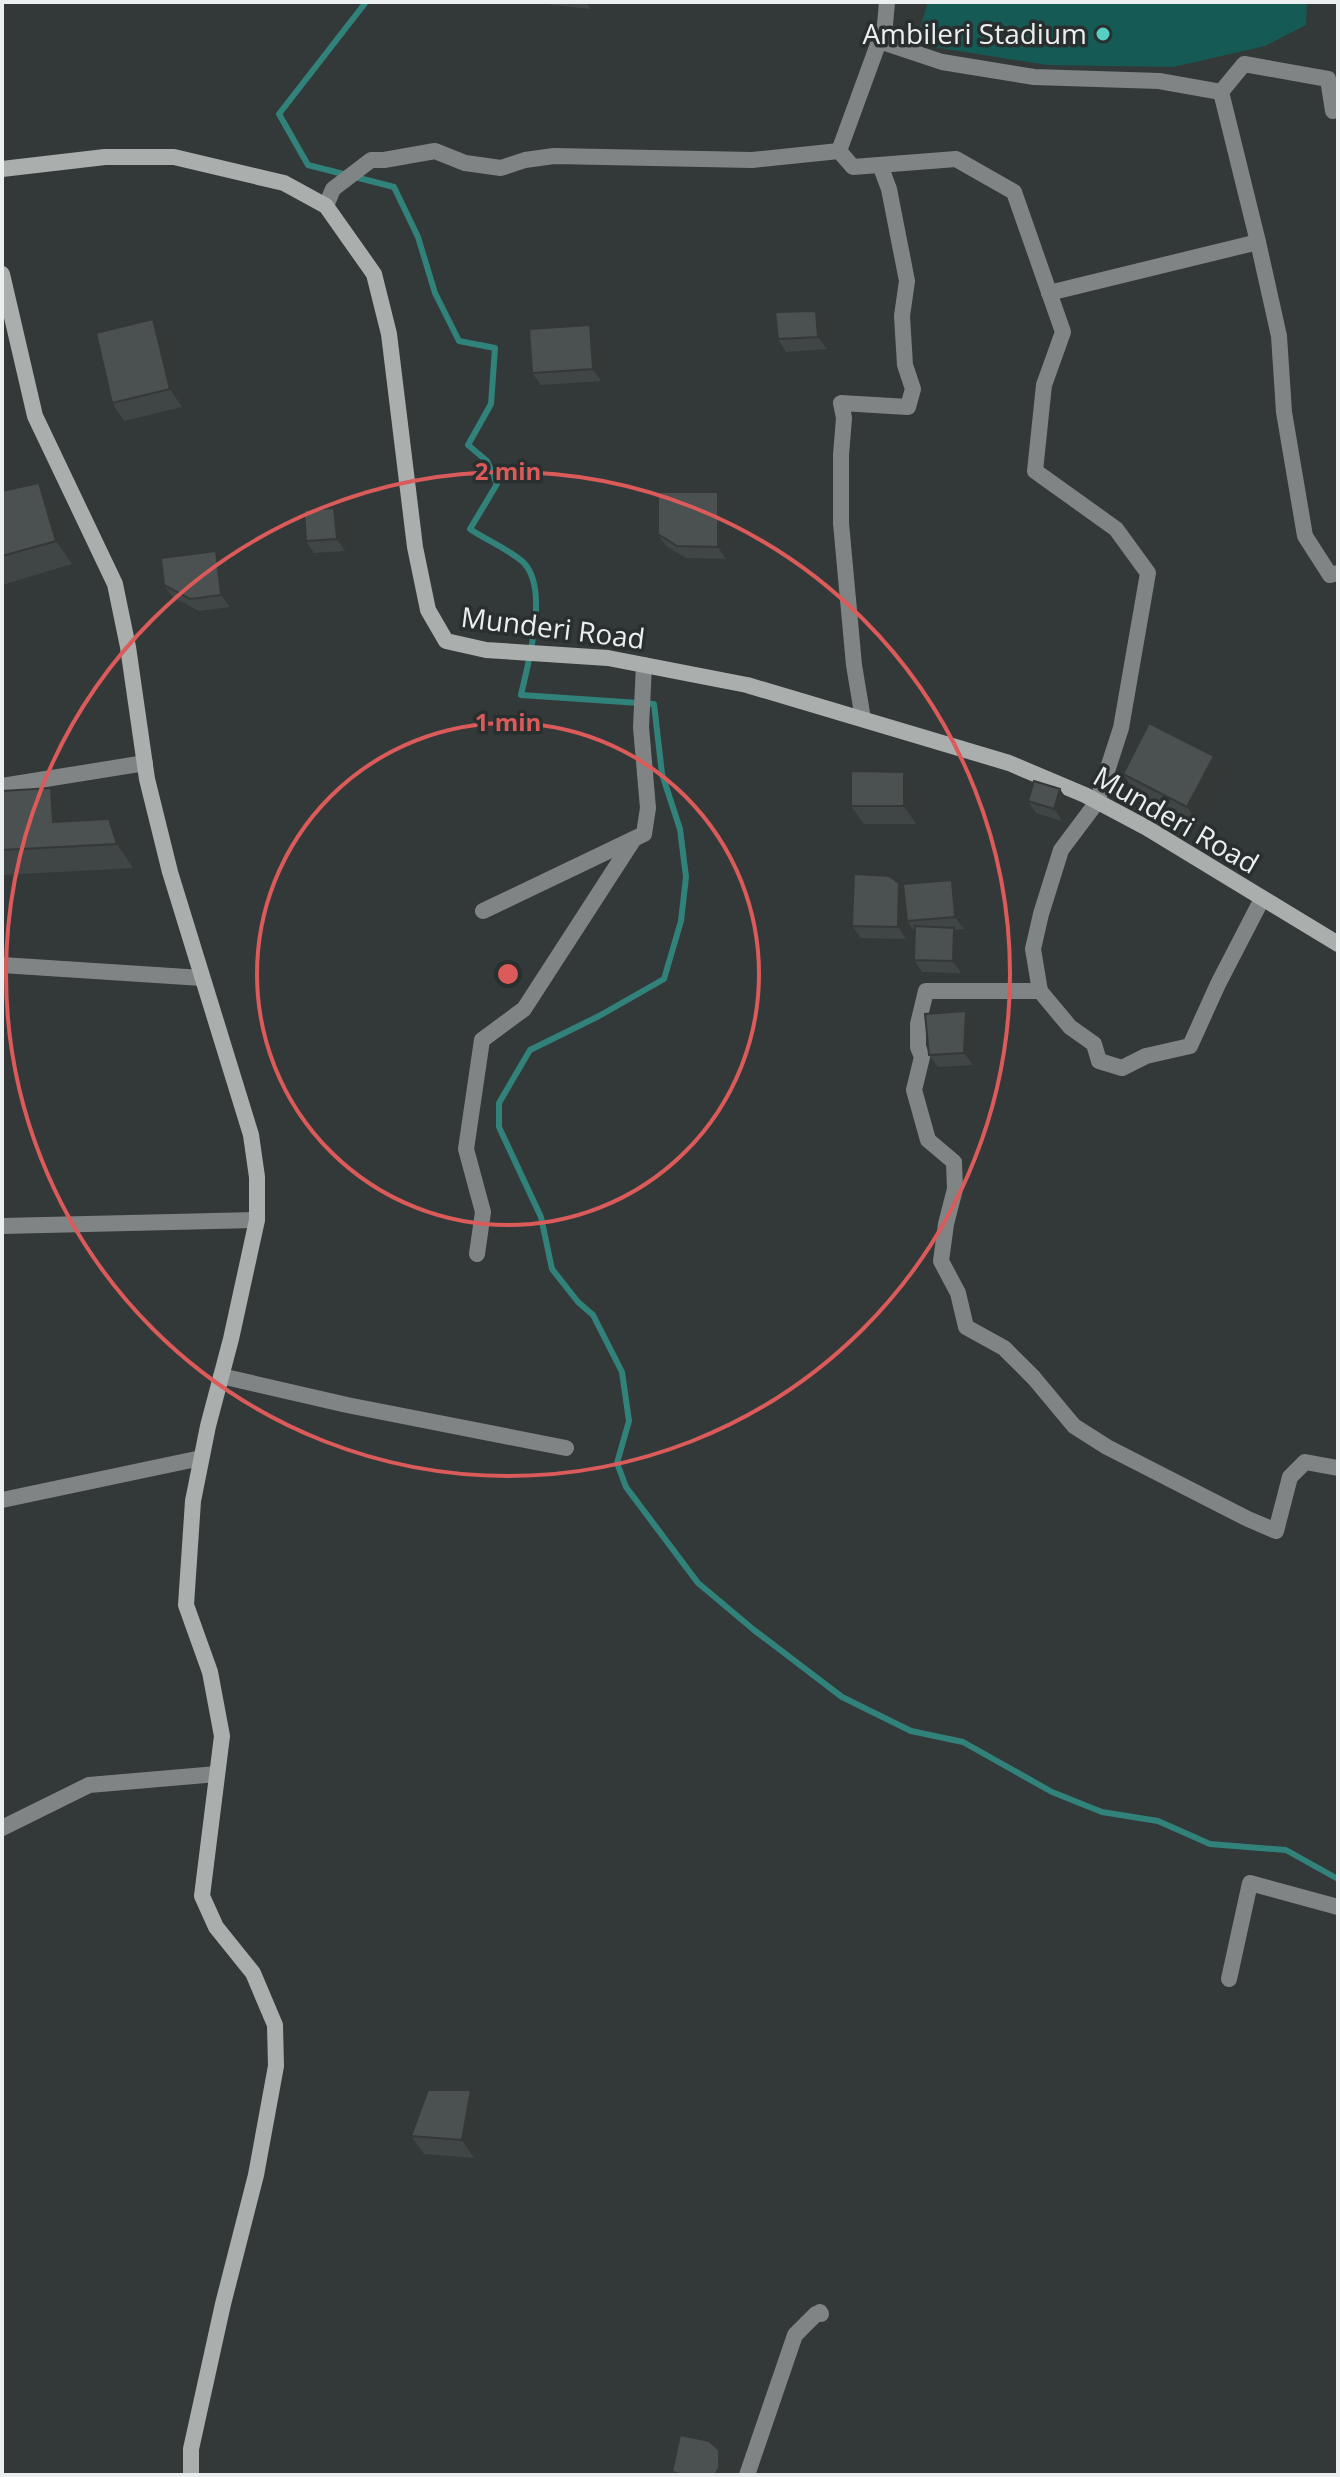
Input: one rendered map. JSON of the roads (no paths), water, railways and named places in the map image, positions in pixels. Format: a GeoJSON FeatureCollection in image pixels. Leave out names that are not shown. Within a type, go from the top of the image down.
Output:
{"type":"FeatureCollection","features":[{"type":"Feature","properties":{"kind":"main road","name":"Munderi Road"},"geometry":{"type":"LineString","coordinates":[[2,169],[105,157],[174,157],[284,183],[326,206],[374,274],[389,334],[415,547],[428,610],[446,641],[486,650],[608,658],[747,685],[1009,763],[1147,828],[1338,944]]}},
{"type":"Feature","properties":{"kind":"main road"},"geometry":{"type":"LineString","coordinates":[[2,274],[35,416],[115,584],[128,647],[145,763],[170,872],[251,1135],[257,1177],[257,1220],[193,1501],[186,1605],[213,1685],[222,1736],[202,1896],[216,1927],[253,1973],[275,2025],[276,2066],[256,2175],[191,2449],[191,2475]]}},
{"type":"Feature","properties":{"kind":"street"},"geometry":{"type":"LineString","coordinates":[[839,151],[885,25],[887,2]]}},
{"type":"Feature","properties":{"kind":"street"},"geometry":{"type":"LineString","coordinates":[[879,41],[942,62],[1034,77],[1159,81],[1221,92]]}},
{"type":"Feature","properties":{"kind":"street"},"geometry":{"type":"LineString","coordinates":[[1221,92],[1244,64],[1328,79],[1333,111],[1338,110]]}},
{"type":"Feature","properties":{"kind":"street"},"geometry":{"type":"LineString","coordinates":[[1221,92],[1279,336],[1284,412],[1305,536],[1330,575],[1338,573]]}},
{"type":"Feature","properties":{"kind":"street"},"geometry":{"type":"LineString","coordinates":[[326,206],[333,189],[371,160],[435,151],[465,163],[501,168],[525,160],[554,156],[752,160],[839,151]]}},
{"type":"Feature","properties":{"kind":"street"},"geometry":{"type":"LineString","coordinates":[[839,151],[853,167],[956,159],[1014,192],[1063,332],[1044,385],[1035,471],[1116,529],[1148,573],[1121,728],[1097,802],[1061,850],[1041,914],[1033,949],[1040,991],[1070,1027],[1094,1044],[1099,1061],[1122,1068],[1146,1056],[1190,1046],[1262,899]]}},
{"type":"Feature","properties":{"kind":"street"},"geometry":{"type":"LineString","coordinates":[[863,719],[854,665],[841,523],[844,418],[841,403],[908,407],[913,389],[904,353],[902,316],[907,281],[889,189],[880,165]]}},
{"type":"Feature","properties":{"kind":"street"},"geometry":{"type":"LineString","coordinates":[[1049,293],[1258,242]]}},
{"type":"Feature","properties":{"kind":"street"},"geometry":{"type":"LineString","coordinates":[[483,911],[644,834],[648,808],[641,717],[644,665]]}},
{"type":"Feature","properties":{"kind":"street"},"geometry":{"type":"LineString","coordinates":[[2,786],[145,763]]}},
{"type":"Feature","properties":{"kind":"street"},"geometry":{"type":"LineString","coordinates":[[477,1254],[483,1212],[466,1149],[482,1040],[524,1009],[634,839]]}},
{"type":"Feature","properties":{"kind":"street"},"geometry":{"type":"LineString","coordinates":[[2,965],[202,978]]}},
{"type":"Feature","properties":{"kind":"street"},"geometry":{"type":"LineString","coordinates":[[1040,991],[926,991],[922,1003],[918,1024],[918,1047],[922,1057],[914,1090],[928,1140],[954,1162],[955,1189],[941,1261],[958,1293],[966,1327],[1004,1348],[1074,1426],[1107,1447],[1276,1531],[1290,1477],[1305,1462],[1338,1468]]}},
{"type":"Feature","properties":{"kind":"street"},"geometry":{"type":"LineString","coordinates":[[2,1226],[257,1220]]}},
{"type":"Feature","properties":{"kind":"street"},"geometry":{"type":"LineString","coordinates":[[221,1376],[347,1405],[566,1448]]}},
{"type":"Feature","properties":{"kind":"street"},"geometry":{"type":"LineString","coordinates":[[2,1500],[201,1458]]}},
{"type":"Feature","properties":{"kind":"street"},"geometry":{"type":"LineString","coordinates":[[2,1828],[89,1785],[217,1774]]}},
{"type":"Feature","properties":{"kind":"street"},"geometry":{"type":"LineString","coordinates":[[1229,1979],[1250,1883],[1338,1907]]}},
{"type":"Feature","properties":{"kind":"street"},"geometry":{"type":"LineString","coordinates":[[747,2475],[795,2335],[820,2312]]}},
{"type":"Feature","properties":{"kind":"waterway"},"geometry":{"type":"LineString","coordinates":[[366,2],[279,114],[308,165],[394,187],[418,237],[435,293],[459,341],[495,348],[491,404],[468,445],[487,461],[497,484],[470,529],[517,557],[531,574],[535,589],[535,626],[521,695],[654,704],[662,774],[680,829],[686,877],[681,921],[664,979],[530,1050],[499,1103],[499,1127],[541,1217],[552,1269],[578,1302],[593,1315],[622,1372],[629,1421],[617,1463],[626,1487],[698,1583],[842,1697],[911,1731],[963,1742],[1052,1792],[1102,1812],[1158,1821],[1210,1844],[1286,1850],[1338,1879]]}},
{"type":"Feature","properties":{"kind":"place","name":"Ambileri Stadium"},"geometry":{"type":"Point","coordinates":[1103,34]}}]}
